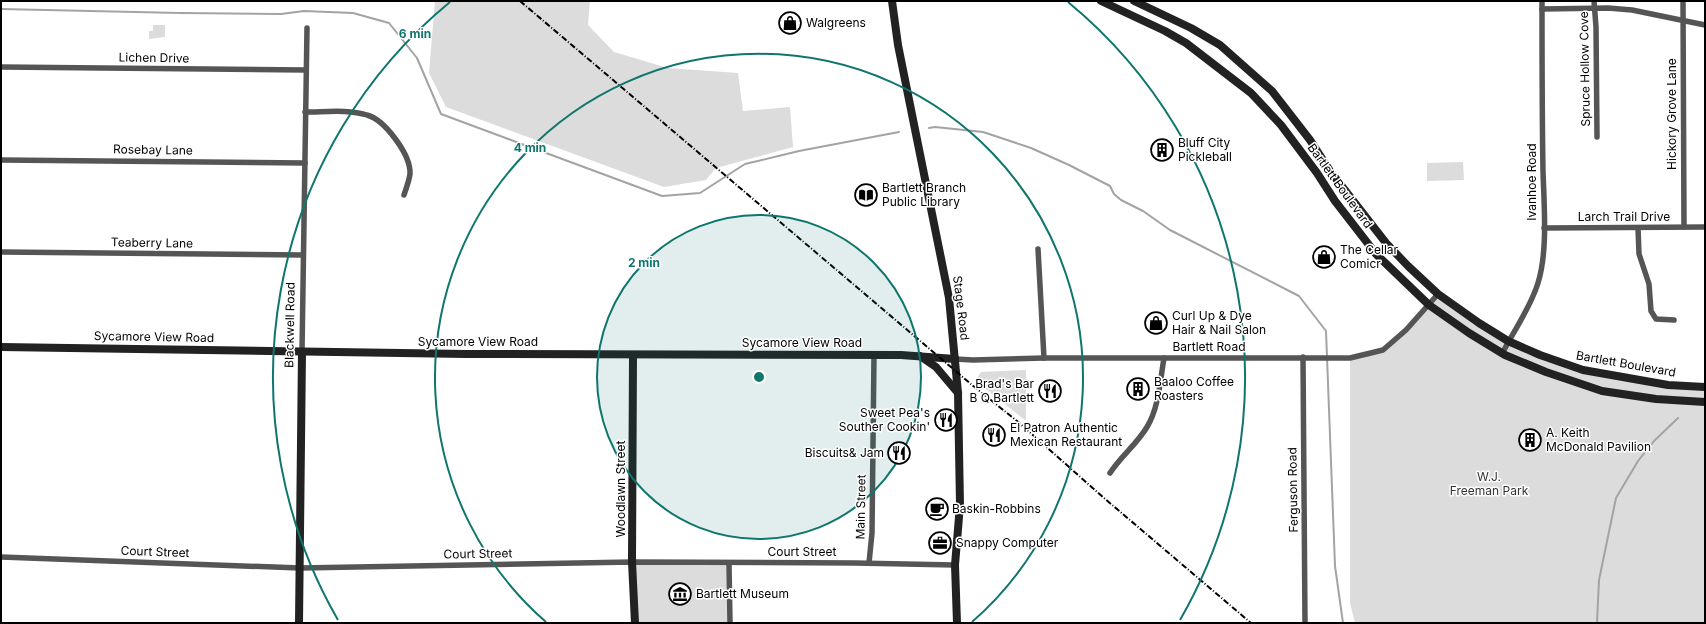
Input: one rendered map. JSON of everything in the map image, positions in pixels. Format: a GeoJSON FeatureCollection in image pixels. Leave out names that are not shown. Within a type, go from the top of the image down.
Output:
{"type":"FeatureCollection","features":[{"type":"Feature","properties":{"kind":"main road","name":"Stage Road"},"geometry":{"type":"LineString","coordinates":[[892,1],[898,45],[949,298],[958,393],[960,505],[955,565],[957,623]]}},
{"type":"Feature","properties":{"kind":"main road","name":"Bartlett Boulevard"},"geometry":{"type":"LineString","coordinates":[[1101,1],[1165,31],[1186,43],[1252,93],[1281,125],[1335,201],[1376,254],[1429,305],[1502,354],[1546,372],[1602,391],[1656,399],[1705,402]]}},
{"type":"Feature","properties":{"kind":"main road","name":"Bartlett Boulevard"},"geometry":{"type":"LineString","coordinates":[[1134,1],[1191,28],[1220,45],[1272,90],[1310,140],[1330,171],[1386,242],[1408,266],[1438,294],[1508,341],[1540,355],[1583,370],[1668,385],[1705,387]]}},
{"type":"Feature","properties":{"kind":"main road"},"geometry":{"type":"LineString","coordinates":[[1299,150],[1310,140]]}},
{"type":"Feature","properties":{"kind":"main road"},"geometry":{"type":"LineString","coordinates":[[1376,254],[1386,242]]}},
{"type":"Feature","properties":{"kind":"main road","name":"Sycamore View Road"},"geometry":{"type":"LineString","coordinates":[[1,347],[633,355],[874,354],[955,359]]}},
{"type":"Feature","properties":{"kind":"main road","name":"Blackwell Road"},"geometry":{"type":"LineString","coordinates":[[299,623],[302,352]]}},
{"type":"Feature","properties":{"kind":"main road","name":"Woodlawn Street"},"geometry":{"type":"LineString","coordinates":[[633,355],[632,562],[635,623]]}},
{"type":"Feature","properties":{"kind":"main road"},"geometry":{"type":"LineString","coordinates":[[920,356],[936,367],[958,393]]}},
{"type":"Feature","properties":{"kind":"street","name":"Ivanhoe Road"},"geometry":{"type":"LineString","coordinates":[[1502,354],[1508,341],[1523,318],[1538,283],[1543,256],[1542,1]]}},
{"type":"Feature","properties":{"kind":"street","name":"Spruce Hollow Cove"},"geometry":{"type":"LineString","coordinates":[[1594,1],[1597,137]]}},
{"type":"Feature","properties":{"kind":"street","name":"Hickory Grove Lane"},"geometry":{"type":"LineString","coordinates":[[1683,1],[1684,227]]}},
{"type":"Feature","properties":{"kind":"street"},"geometry":{"type":"LineString","coordinates":[[1542,9],[1595,8],[1640,11],[1705,25]]}},
{"type":"Feature","properties":{"kind":"street","name":"Blackwell Road"},"geometry":{"type":"LineString","coordinates":[[302,352],[307,28]]}},
{"type":"Feature","properties":{"kind":"street","name":"Lichen Drive"},"geometry":{"type":"LineString","coordinates":[[1,67],[306,70]]}},
{"type":"Feature","properties":{"kind":"street"},"geometry":{"type":"LineString","coordinates":[[305,112],[356,113],[369,116],[382,125],[397,141],[406,155],[410,174],[404,195]]}},
{"type":"Feature","properties":{"kind":"street","name":"Rosebay Lane"},"geometry":{"type":"LineString","coordinates":[[1,160],[305,163]]}},
{"type":"Feature","properties":{"kind":"street","name":"Larch Trail Drive"},"geometry":{"type":"LineString","coordinates":[[1544,228],[1705,227]]}},
{"type":"Feature","properties":{"kind":"street"},"geometry":{"type":"LineString","coordinates":[[1638,228],[1639,254],[1649,284],[1650,309],[1652,315],[1658,320],[1674,320]]}},
{"type":"Feature","properties":{"kind":"street"},"geometry":{"type":"LineString","coordinates":[[1038,249],[1044,358]]}},
{"type":"Feature","properties":{"kind":"street","name":"Teaberry Lane"},"geometry":{"type":"LineString","coordinates":[[1,252],[304,255]]}},
{"type":"Feature","properties":{"kind":"street","name":"Bartlett Road"},"geometry":{"type":"LineString","coordinates":[[955,359],[1350,358],[1383,350],[1406,330],[1438,294]]}},
{"type":"Feature","properties":{"kind":"street","name":"Main Street"},"geometry":{"type":"LineString","coordinates":[[869,563],[872,533],[874,354]]}},
{"type":"Feature","properties":{"kind":"street","name":"Ferguson Road"},"geometry":{"type":"LineString","coordinates":[[1303,357],[1305,623]]}},
{"type":"Feature","properties":{"kind":"street"},"geometry":{"type":"LineString","coordinates":[[1110,473],[1115,465],[1147,428],[1150,422],[1155,406],[1164,358]]}},
{"type":"Feature","properties":{"kind":"street","name":"Court Street"},"geometry":{"type":"LineString","coordinates":[[1,557],[300,568],[632,562],[869,563],[955,565]]}},
{"type":"Feature","properties":{"kind":"street"},"geometry":{"type":"LineString","coordinates":[[729,563],[730,623]]}},
{"type":"Feature","properties":{"kind":"green space"},"geometry":{"type":"Polygon","coordinates":[[[435,1],[590,1],[588,25],[614,52],[668,68],[738,73],[743,111],[790,107],[793,147],[716,168],[706,180],[664,187],[446,107],[429,73],[435,1]]]}},
{"type":"Feature","properties":{"kind":"green space"},"geometry":{"type":"Polygon","coordinates":[[[153,25],[165,25],[165,37],[149,39],[149,31],[153,31],[153,25]]]}},
{"type":"Feature","properties":{"kind":"green space"},"geometry":{"type":"Polygon","coordinates":[[[1463,162],[1464,180],[1427,181],[1427,163],[1463,162]]]}},
{"type":"Feature","properties":{"kind":"green space","name":"W.J. Freeman Park"},"geometry":{"type":"Polygon","coordinates":[[[1438,294],[1479,323],[1568,365],[1705,387],[1705,623],[1355,623],[1350,603],[1350,358],[1383,350],[1438,294]]]}},
{"type":"Feature","properties":{"kind":"green space"},"geometry":{"type":"Polygon","coordinates":[[[1026,370],[1025,420],[977,382],[977,378],[981,372],[1026,370]]]}},
{"type":"Feature","properties":{"kind":"green space"},"geometry":{"type":"Polygon","coordinates":[[[632,562],[729,563],[730,623],[634,623],[632,562]]]}},
{"type":"Feature","properties":{"kind":"waterway"},"geometry":{"type":"LineString","coordinates":[[1,9],[281,14],[304,11],[353,13],[389,23],[417,58],[441,114],[662,196],[700,193],[745,164],[799,151],[899,132]]}},
{"type":"Feature","properties":{"kind":"waterway"},"geometry":{"type":"LineString","coordinates":[[929,128],[935,127],[983,132],[1031,148],[1069,165],[1110,186],[1114,194],[1121,200],[1143,211],[1170,230],[1299,296],[1326,331],[1335,566],[1343,623]]}},
{"type":"Feature","properties":{"kind":"waterway"},"geometry":{"type":"LineString","coordinates":[[1597,623],[1599,580],[1616,498],[1638,461],[1654,441],[1678,418]]}},
{"type":"Feature","properties":{"kind":"railway"},"geometry":{"type":"LineString","coordinates":[[520,1],[972,385],[1017,421],[1104,498],[1251,623]]}},
{"type":"Feature","properties":{"kind":"place","name":"Walgreens"},"geometry":{"type":"Point","coordinates":[790,23]}},
{"type":"Feature","properties":{"kind":"place","name":"Bluff City Pickleball"},"geometry":{"type":"Point","coordinates":[1162,150]}},
{"type":"Feature","properties":{"kind":"place","name":"Bartlett Branch Public Library"},"geometry":{"type":"Point","coordinates":[866,195]}},
{"type":"Feature","properties":{"kind":"place","name":"The Cellar Comicr"},"geometry":{"type":"Point","coordinates":[1324,257]}},
{"type":"Feature","properties":{"kind":"place","name":"Curl Up & Dye Hair & Nail Salon"},"geometry":{"type":"Point","coordinates":[1156,323]}},
{"type":"Feature","properties":{"kind":"place","name":"Baaloo Coffee Roasters"},"geometry":{"type":"Point","coordinates":[1138,389]}},
{"type":"Feature","properties":{"kind":"place","name":"Brad's Bar B Q Bartlett"},"geometry":{"type":"Point","coordinates":[1050,391]}},
{"type":"Feature","properties":{"kind":"place","name":"Sweet Pea's Souther Cookin'"},"geometry":{"type":"Point","coordinates":[946,420]}},
{"type":"Feature","properties":{"kind":"place","name":"El Patron Authentic Mexican Restaurant"},"geometry":{"type":"Point","coordinates":[994,435]}},
{"type":"Feature","properties":{"kind":"place","name":"A. Keith McDonald Pavilion"},"geometry":{"type":"Point","coordinates":[1530,440]}},
{"type":"Feature","properties":{"kind":"place","name":"Biscuits& Jam"},"geometry":{"type":"Point","coordinates":[899,453]}},
{"type":"Feature","properties":{"kind":"place","name":"Baskin-Robbins"},"geometry":{"type":"Point","coordinates":[937,509]}},
{"type":"Feature","properties":{"kind":"place","name":"Snappy Computer"},"geometry":{"type":"Point","coordinates":[940,543]}},
{"type":"Feature","properties":{"kind":"place","name":"Bartlett Museum"},"geometry":{"type":"Point","coordinates":[680,594]}}]}
